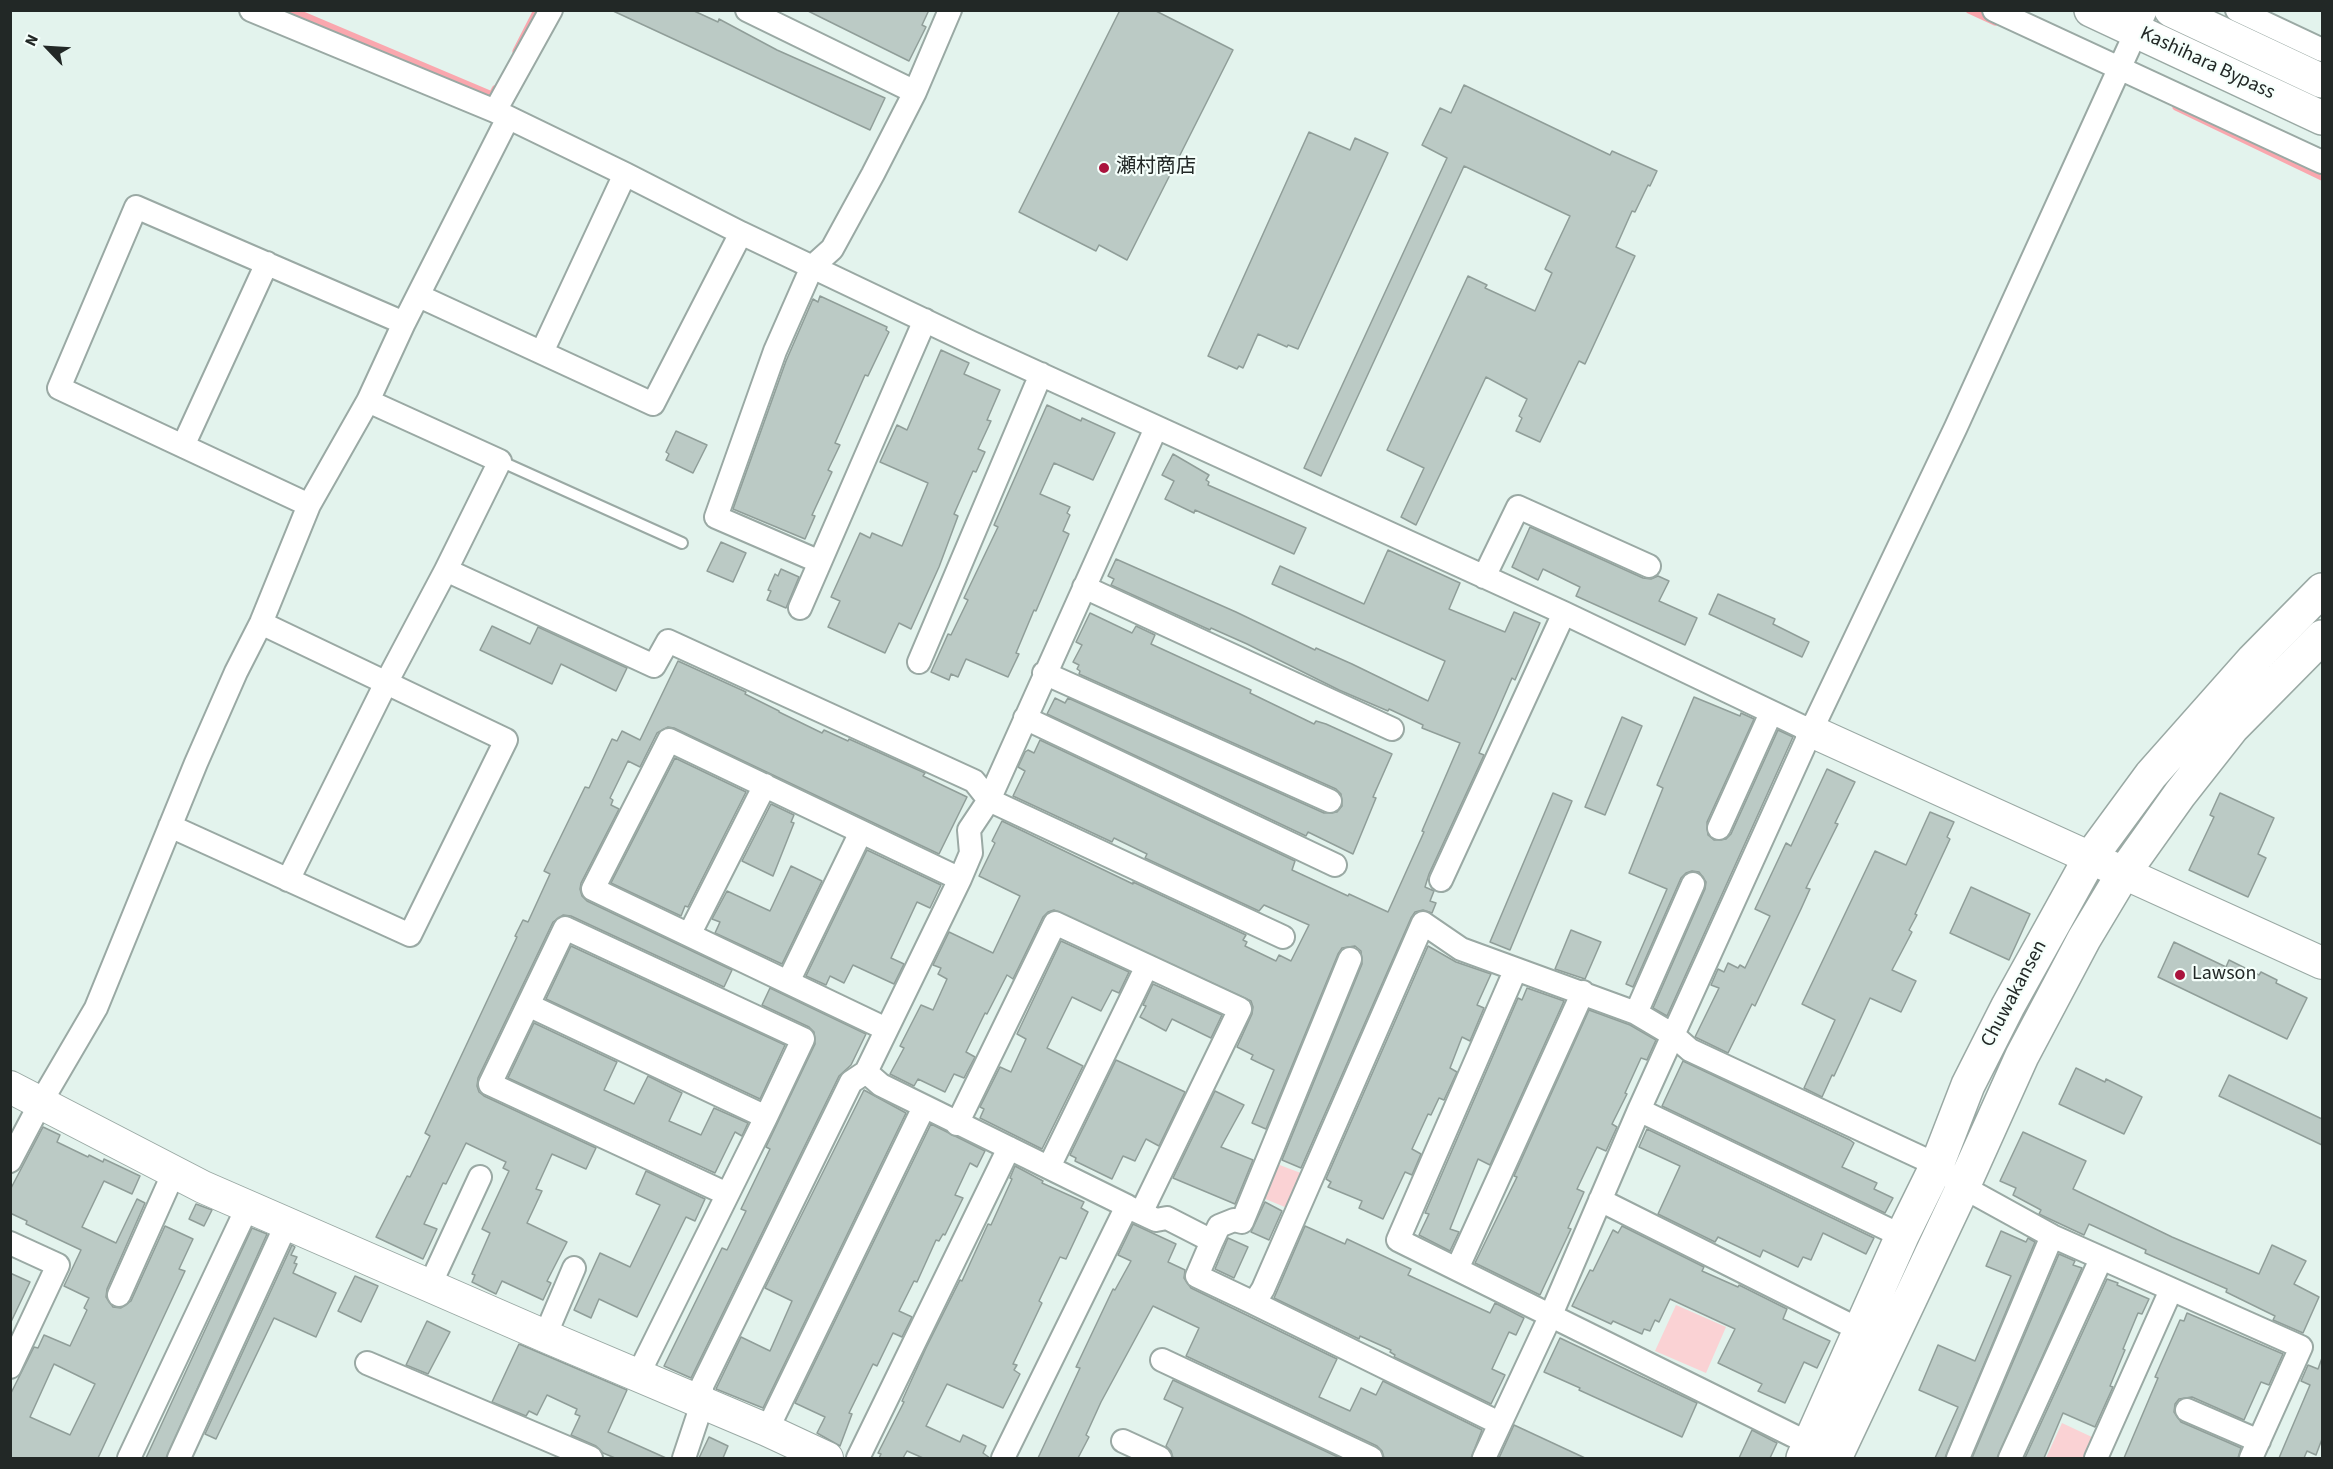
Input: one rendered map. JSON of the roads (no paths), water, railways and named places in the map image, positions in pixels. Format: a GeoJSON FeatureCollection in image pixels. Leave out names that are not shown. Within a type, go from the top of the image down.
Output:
{"type":"FeatureCollection","features":[{"type":"Feature","properties":{"kind":"main road","name":"Kashihara Bypass"},"geometry":{"type":"LineString","coordinates":[[2091,10],[2141,21],[2322,118]]}},
{"type":"Feature","properties":{"kind":"main road","name":"Kashihara Bypass"},"geometry":{"type":"LineString","coordinates":[[2171,10],[2322,81]]}},
{"type":"Feature","properties":{"kind":"main road","name":"Chuwakansen"},"geometry":{"type":"LineString","coordinates":[[1816,1454],[1860,1330],[1936,1165],[1968,1085],[2090,858],[2151,775],[2253,660],[2322,590]]}},
{"type":"Feature","properties":{"kind":"main road","name":"Chuwakansen"},"geometry":{"type":"LineString","coordinates":[[1816,1454],[1963,1187],[2022,1056],[2084,939],[2124,874],[2180,794],[2232,728],[2322,637]]}},
{"type":"Feature","properties":{"kind":"street"},"geometry":{"type":"LineString","coordinates":[[251,10],[502,115],[812,267],[1156,428],[1564,614],[1771,713],[2322,963]]}},
{"type":"Feature","properties":{"kind":"street"},"geometry":{"type":"LineString","coordinates":[[10,1161],[41,1102],[96,1008],[170,826],[232,682],[261,623],[309,505],[368,401],[551,10]]}},
{"type":"Feature","properties":{"kind":"street"},"geometry":{"type":"LineString","coordinates":[[747,10],[915,92]]}},
{"type":"Feature","properties":{"kind":"street"},"geometry":{"type":"LineString","coordinates":[[820,562],[716,517],[775,351],[812,267],[832,249],[915,92],[950,10]]}},
{"type":"Feature","properties":{"kind":"street"},"geometry":{"type":"LineString","coordinates":[[1994,10],[2322,162]]}},
{"type":"Feature","properties":{"kind":"street"},"geometry":{"type":"LineString","coordinates":[[2238,10],[2322,50]]}},
{"type":"Feature","properties":{"kind":"street"},"geometry":{"type":"LineString","coordinates":[[1484,1458],[1550,1317],[1672,1035],[1811,731],[1956,427],[2141,21]]}},
{"type":"Feature","properties":{"kind":"street"},"geometry":{"type":"LineString","coordinates":[[542,352],[626,174]]}},
{"type":"Feature","properties":{"kind":"street"},"geometry":{"type":"LineString","coordinates":[[309,505],[59,387],[136,207],[404,323]]}},
{"type":"Feature","properties":{"kind":"street"},"geometry":{"type":"LineString","coordinates":[[419,296],[653,404],[741,233]]}},
{"type":"Feature","properties":{"kind":"street"},"geometry":{"type":"LineString","coordinates":[[183,446],[267,263]]}},
{"type":"Feature","properties":{"kind":"street"},"geometry":{"type":"LineString","coordinates":[[800,608],[925,320]]}},
{"type":"Feature","properties":{"kind":"street"},"geometry":{"type":"LineString","coordinates":[[919,662],[1041,374]]}},
{"type":"Feature","properties":{"kind":"street"},"geometry":{"type":"LineString","coordinates":[[288,880],[500,461],[368,401]]}},
{"type":"Feature","properties":{"kind":"street"},"geometry":{"type":"LineString","coordinates":[[684,1458],[702,1404],[702,1386],[851,1082],[866,1072],[960,879],[971,853],[969,830],[988,800],[1156,428]]}},
{"type":"Feature","properties":{"kind":"street"},"geometry":{"type":"LineString","coordinates":[[1484,577],[1518,507],[1649,566]]}},
{"type":"Feature","properties":{"kind":"street"},"geometry":{"type":"LineString","coordinates":[[446,570],[654,666],[668,641],[974,781],[988,800],[1283,937]]}},
{"type":"Feature","properties":{"kind":"street"},"geometry":{"type":"LineString","coordinates":[[1084,587],[1392,729]]}},
{"type":"Feature","properties":{"kind":"street"},"geometry":{"type":"LineString","coordinates":[[1441,880],[1564,614]]}},
{"type":"Feature","properties":{"kind":"street"},"geometry":{"type":"LineString","coordinates":[[170,826],[410,935],[506,740],[261,623]]}},
{"type":"Feature","properties":{"kind":"street"},"geometry":{"type":"LineString","coordinates":[[1044,673],[1330,801]]}},
{"type":"Feature","properties":{"kind":"street"},"geometry":{"type":"LineString","coordinates":[[1719,828],[1771,713]]}},
{"type":"Feature","properties":{"kind":"street"},"geometry":{"type":"LineString","coordinates":[[1025,718],[1335,865]]}},
{"type":"Feature","properties":{"kind":"street"},"geometry":{"type":"LineString","coordinates":[[886,1029],[593,889],[669,740],[960,879]]}},
{"type":"Feature","properties":{"kind":"street"},"geometry":{"type":"LineString","coordinates":[[689,935],[765,786]]}},
{"type":"Feature","properties":{"kind":"street"},"geometry":{"type":"LineString","coordinates":[[788,982],[861,832]]}},
{"type":"Feature","properties":{"kind":"street"},"geometry":{"type":"LineString","coordinates":[[1636,1013],[1693,884]]}},
{"type":"Feature","properties":{"kind":"street"},"geometry":{"type":"LineString","coordinates":[[957,1124],[1055,923],[1240,1009],[1003,1458]]}},
{"type":"Feature","properties":{"kind":"street"},"geometry":{"type":"LineString","coordinates":[[1254,1303],[1263,1289],[1423,923],[1461,949],[1515,971],[1539,976],[1636,1013],[1672,1035],[1690,1050],[1936,1165],[1963,1187],[2052,1236],[2301,1347],[2255,1450],[2187,1410]]}},
{"type":"Feature","properties":{"kind":"street"},"geometry":{"type":"LineString","coordinates":[[638,1375],[728,1194],[766,1117],[803,1039],[565,928],[490,1084],[728,1194]]}},
{"type":"Feature","properties":{"kind":"street"},"geometry":{"type":"LineString","coordinates":[[1350,959],[1242,1222],[1234,1220],[1220,1226],[1197,1276],[1499,1423]]}},
{"type":"Feature","properties":{"kind":"street"},"geometry":{"type":"LineString","coordinates":[[1049,1167],[1147,966]]}},
{"type":"Feature","properties":{"kind":"street"},"geometry":{"type":"LineString","coordinates":[[1515,971],[1398,1240],[1816,1454]]}},
{"type":"Feature","properties":{"kind":"street"},"geometry":{"type":"LineString","coordinates":[[1456,1269],[1583,992]]}},
{"type":"Feature","properties":{"kind":"street"},"geometry":{"type":"LineString","coordinates":[[528,1005],[766,1117]]}},
{"type":"Feature","properties":{"kind":"street"},"geometry":{"type":"LineString","coordinates":[[866,1072],[881,1085],[957,1124],[1134,1210],[1156,1220],[1167,1218],[1212,1241]]}},
{"type":"Feature","properties":{"kind":"street"},"geometry":{"type":"LineString","coordinates":[[10,1088],[174,1172],[248,1206],[827,1458]]}},
{"type":"Feature","properties":{"kind":"street"},"geometry":{"type":"LineString","coordinates":[[767,1430],[924,1107]]}},
{"type":"Feature","properties":{"kind":"street"},"geometry":{"type":"LineString","coordinates":[[1639,1110],[1902,1236]]}},
{"type":"Feature","properties":{"kind":"street"},"geometry":{"type":"LineString","coordinates":[[858,1458],[1009,1148]]}},
{"type":"Feature","properties":{"kind":"street"},"geometry":{"type":"LineString","coordinates":[[119,1295],[174,1172]]}},
{"type":"Feature","properties":{"kind":"street"},"geometry":{"type":"LineString","coordinates":[[430,1286],[480,1177]]}},
{"type":"Feature","properties":{"kind":"street"},"geometry":{"type":"LineString","coordinates":[[1600,1200],[1860,1330]]}},
{"type":"Feature","properties":{"kind":"street"},"geometry":{"type":"LineString","coordinates":[[129,1458],[248,1206]]}},
{"type":"Feature","properties":{"kind":"street"},"geometry":{"type":"LineString","coordinates":[[179,1458],[287,1223]]}},
{"type":"Feature","properties":{"kind":"street"},"geometry":{"type":"LineString","coordinates":[[1958,1458],[2052,1236]]}},
{"type":"Feature","properties":{"kind":"street"},"geometry":{"type":"LineString","coordinates":[[10,1243],[58,1265],[10,1367]]}},
{"type":"Feature","properties":{"kind":"street"},"geometry":{"type":"LineString","coordinates":[[2010,1458],[2101,1258]]}},
{"type":"Feature","properties":{"kind":"street"},"geometry":{"type":"LineString","coordinates":[[545,1336],[574,1268]]}},
{"type":"Feature","properties":{"kind":"street"},"geometry":{"type":"LineString","coordinates":[[2096,1458],[2171,1290]]}},
{"type":"Feature","properties":{"kind":"street"},"geometry":{"type":"LineString","coordinates":[[1162,1360],[1371,1458]]}},
{"type":"Feature","properties":{"kind":"street"},"geometry":{"type":"LineString","coordinates":[[367,1363],[591,1458]]}},
{"type":"Feature","properties":{"kind":"street"},"geometry":{"type":"LineString","coordinates":[[1123,1441],[1160,1458]]}},
{"type":"Feature","properties":{"kind":"lane"},"geometry":{"type":"LineString","coordinates":[[500,461],[682,543]]}},
{"type":"Feature","properties":{"kind":"waterway"},"geometry":{"type":"LineString","coordinates":[[291,10],[492,95],[495,89]]}},
{"type":"Feature","properties":{"kind":"waterway"},"geometry":{"type":"LineString","coordinates":[[516,51],[537,10]]}},
{"type":"Feature","properties":{"kind":"waterway"},"geometry":{"type":"LineString","coordinates":[[1969,10],[1995,22]]}},
{"type":"Feature","properties":{"kind":"waterway"},"geometry":{"type":"LineString","coordinates":[[2176,107],[2322,177]]}},
{"type":"Feature","properties":{"kind":"place","name":"瀬村商店"},"geometry":{"type":"Point","coordinates":[1104,168]}},
{"type":"Feature","properties":{"kind":"place","name":"Lawson"},"geometry":{"type":"Point","coordinates":[2180,975]}}]}
